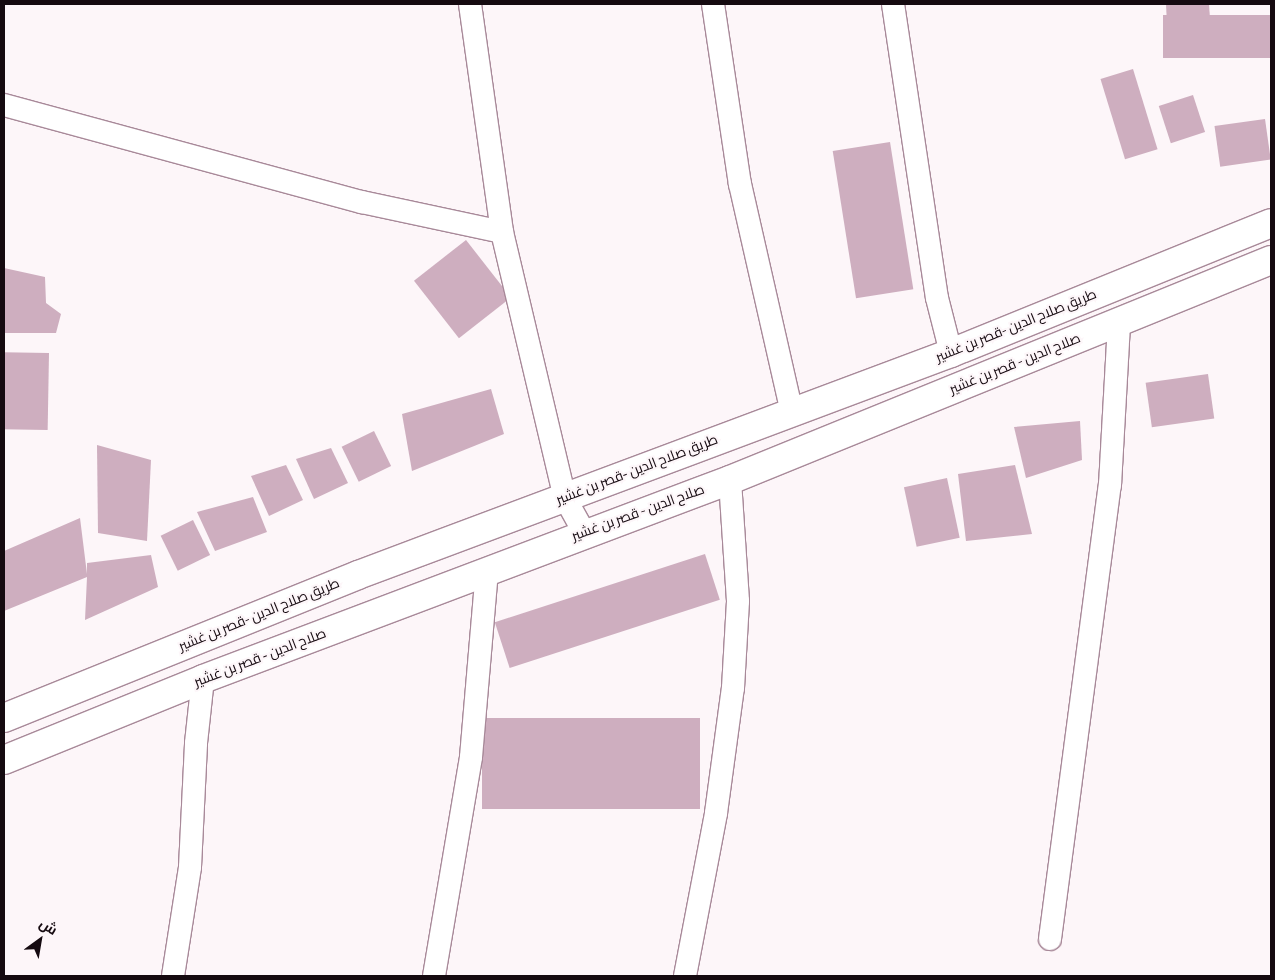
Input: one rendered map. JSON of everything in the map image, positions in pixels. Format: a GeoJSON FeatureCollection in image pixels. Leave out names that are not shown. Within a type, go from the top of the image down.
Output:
{"type":"FeatureCollection","features":[{"type":"Feature","properties":{"kind":"highway","name":"طريق صلاح الدين -قصر بن غشير"},"geometry":{"type":"LineString","coordinates":[[4,718],[358,575],[952,353],[1271,223]]}},
{"type":"Feature","properties":{"kind":"highway","name":"صلاح الدين - قصر بن غشير"},"geometry":{"type":"LineString","coordinates":[[4,760],[203,680],[584,532],[730,480],[1271,260]]}},
{"type":"Feature","properties":{"kind":"street"},"geometry":{"type":"LineString","coordinates":[[470,4],[502,232],[565,498],[584,532]]}},
{"type":"Feature","properties":{"kind":"street"},"geometry":{"type":"LineString","coordinates":[[713,4],[740,184],[792,412]]}},
{"type":"Feature","properties":{"kind":"street"},"geometry":{"type":"LineString","coordinates":[[893,4],[937,298],[952,353]]}},
{"type":"Feature","properties":{"kind":"street"},"geometry":{"type":"LineString","coordinates":[[4,105],[362,202],[502,232]]}},
{"type":"Feature","properties":{"kind":"street"},"geometry":{"type":"LineString","coordinates":[[1050,939],[1110,485],[1119,322]]}},
{"type":"Feature","properties":{"kind":"street"},"geometry":{"type":"LineString","coordinates":[[685,976],[716,813],[733,688],[738,601],[730,480]]}},
{"type":"Feature","properties":{"kind":"street"},"geometry":{"type":"LineString","coordinates":[[434,976],[471,757],[487,570]]}},
{"type":"Feature","properties":{"kind":"street"},"geometry":{"type":"LineString","coordinates":[[173,976],[190,867],[196,743],[203,680]]}},
{"type":"Feature","properties":{"kind":"building"},"geometry":{"type":"Polygon","coordinates":[[[1166,4],[1209,4],[1210,19],[1167,25],[1166,4]]]}},
{"type":"Feature","properties":{"kind":"building"},"geometry":{"type":"Polygon","coordinates":[[[1163,15],[1271,15],[1271,58],[1163,58],[1163,15]]]}},
{"type":"Feature","properties":{"kind":"building"},"geometry":{"type":"Polygon","coordinates":[[[1133,69],[1158,149],[1125,159],[1100,79],[1133,69]]]}},
{"type":"Feature","properties":{"kind":"building"},"geometry":{"type":"Polygon","coordinates":[[[1193,95],[1205,132],[1171,143],[1159,106],[1193,95]]]}},
{"type":"Feature","properties":{"kind":"building"},"geometry":{"type":"Polygon","coordinates":[[[1265,119],[1271,160],[1220,167],[1214,126],[1265,119]]]}},
{"type":"Feature","properties":{"kind":"building"},"geometry":{"type":"Polygon","coordinates":[[[890,142],[913,289],[856,298],[833,151],[890,142]]]}},
{"type":"Feature","properties":{"kind":"building"},"geometry":{"type":"Polygon","coordinates":[[[466,240],[511,298],[459,338],[414,281],[466,240]]]}},
{"type":"Feature","properties":{"kind":"building"},"geometry":{"type":"Polygon","coordinates":[[[4,268],[45,277],[46,303],[61,314],[56,333],[4,333],[4,268]]]}},
{"type":"Feature","properties":{"kind":"building"},"geometry":{"type":"Polygon","coordinates":[[[4,352],[49,353],[48,430],[4,429],[4,352]]]}},
{"type":"Feature","properties":{"kind":"building"},"geometry":{"type":"Polygon","coordinates":[[[1208,374],[1214,419],[1152,427],[1146,383],[1208,374]]]}},
{"type":"Feature","properties":{"kind":"building"},"geometry":{"type":"Polygon","coordinates":[[[491,389],[504,434],[412,471],[402,414],[491,389]]]}},
{"type":"Feature","properties":{"kind":"building"},"geometry":{"type":"Polygon","coordinates":[[[1080,421],[1082,460],[1026,478],[1014,427],[1080,421]]]}},
{"type":"Feature","properties":{"kind":"building"},"geometry":{"type":"Polygon","coordinates":[[[374,431],[391,466],[359,482],[342,447],[374,431]]]}},
{"type":"Feature","properties":{"kind":"building"},"geometry":{"type":"Polygon","coordinates":[[[97,445],[151,460],[147,541],[98,533],[97,445]]]}},
{"type":"Feature","properties":{"kind":"building"},"geometry":{"type":"Polygon","coordinates":[[[331,448],[348,483],[314,499],[296,459],[331,448]]]}},
{"type":"Feature","properties":{"kind":"building"},"geometry":{"type":"Polygon","coordinates":[[[286,465],[303,500],[269,516],[251,476],[286,465]]]}},
{"type":"Feature","properties":{"kind":"building"},"geometry":{"type":"Polygon","coordinates":[[[1015,465],[1032,534],[966,541],[958,474],[1015,465]]]}},
{"type":"Feature","properties":{"kind":"building"},"geometry":{"type":"Polygon","coordinates":[[[947,478],[960,538],[917,547],[904,487],[947,478]]]}},
{"type":"Feature","properties":{"kind":"building"},"geometry":{"type":"Polygon","coordinates":[[[253,497],[267,532],[215,551],[197,512],[253,497]]]}},
{"type":"Feature","properties":{"kind":"building"},"geometry":{"type":"Polygon","coordinates":[[[80,518],[87,574],[87,563],[151,555],[158,587],[85,620],[87,577],[4,611],[4,551],[80,518]]]}},
{"type":"Feature","properties":{"kind":"building"},"geometry":{"type":"Polygon","coordinates":[[[193,520],[210,555],[178,571],[161,536],[193,520]]]}},
{"type":"Feature","properties":{"kind":"building"},"geometry":{"type":"Polygon","coordinates":[[[705,554],[720,600],[510,668],[495,622],[705,554]]]}},
{"type":"Feature","properties":{"kind":"building"},"geometry":{"type":"Polygon","coordinates":[[[482,718],[700,718],[700,809],[482,809],[482,718]]]}}]}
